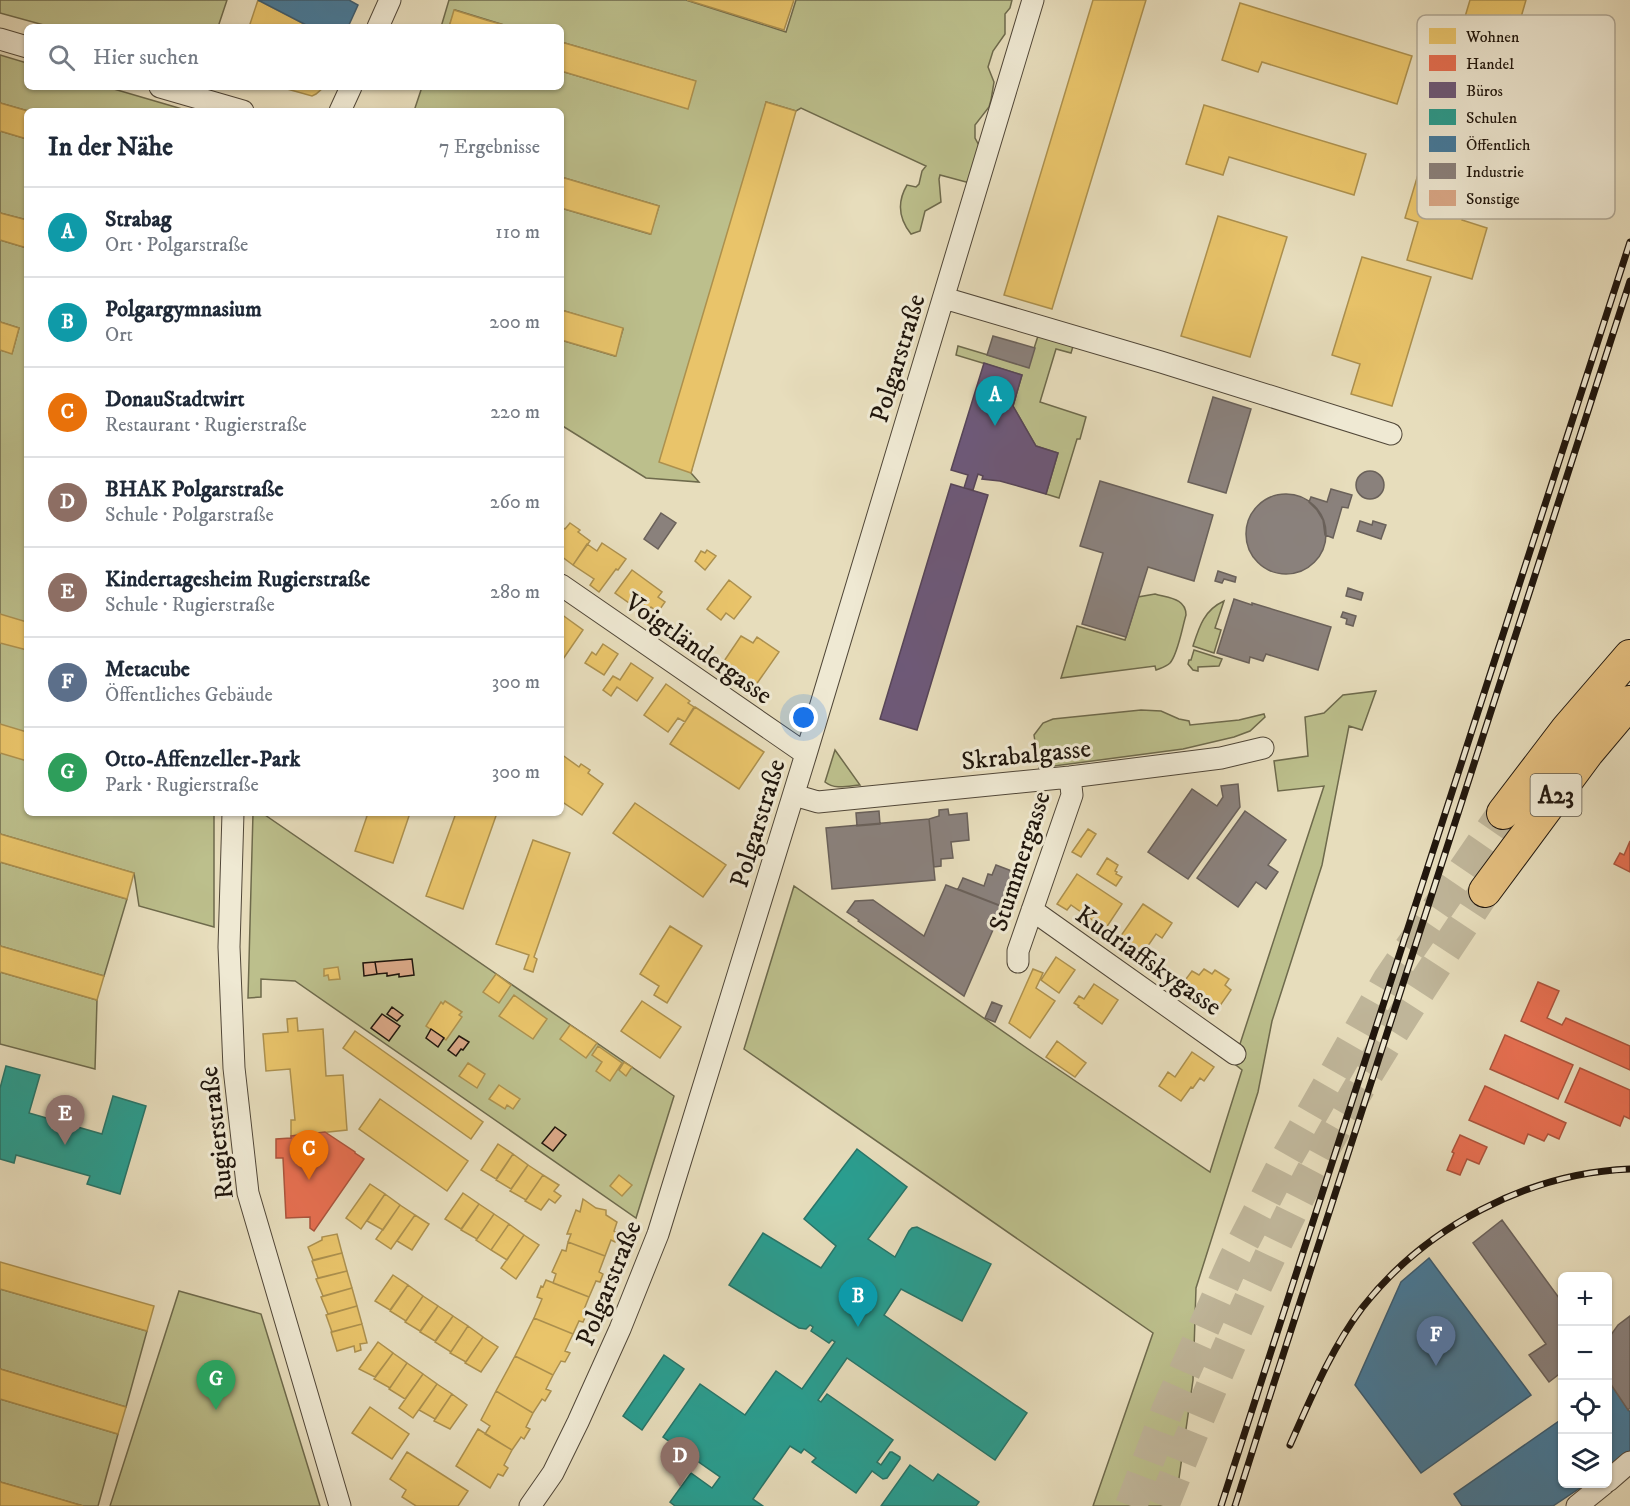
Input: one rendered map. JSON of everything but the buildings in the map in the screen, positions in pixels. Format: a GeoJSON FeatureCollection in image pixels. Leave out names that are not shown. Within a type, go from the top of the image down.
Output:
{"type":"FeatureCollection","features":[{"type":"Feature","properties":{"kind":"highway","name":"A23"},"geometry":{"type":"LineString","coordinates":[[1503,813],[1567,729],[1630,656]]}},
{"type":"Feature","properties":{"kind":"highway","name":"A23"},"geometry":{"type":"LineString","coordinates":[[1485,891],[1588,752],[1630,702]]}},
{"type":"Feature","properties":{"kind":"street"},"geometry":{"type":"LineString","coordinates":[[379,24],[390,0]]}},
{"type":"Feature","properties":{"kind":"street","name":"Polgarstraße"},"geometry":{"type":"LineString","coordinates":[[530,1506],[553,1473],[578,1422],[620,1329],[658,1234],[794,795],[1033,0]]}},
{"type":"Feature","properties":{"kind":"street"},"geometry":{"type":"LineString","coordinates":[[0,39],[24,45]]}},
{"type":"Feature","properties":{"kind":"street"},"geometry":{"type":"LineString","coordinates":[[170,90],[233,108]]}},
{"type":"Feature","properties":{"kind":"street"},"geometry":{"type":"LineString","coordinates":[[341,108],[350,90]]}},
{"type":"Feature","properties":{"kind":"street"},"geometry":{"type":"LineString","coordinates":[[944,298],[1161,362],[1391,434]]}},
{"type":"Feature","properties":{"kind":"street","name":"Voigtländergasse"},"geometry":{"type":"LineString","coordinates":[[564,587],[806,754]]}},
{"type":"Feature","properties":{"kind":"street","name":"Skrabalgasse"},"geometry":{"type":"LineString","coordinates":[[794,795],[818,802],[1070,777],[1221,758],[1263,748]]}},
{"type":"Feature","properties":{"kind":"street","name":"Stummergasse"},"geometry":{"type":"LineString","coordinates":[[1018,962],[1018,951],[1072,795],[1070,777]]}},
{"type":"Feature","properties":{"kind":"street","name":"Rugierstraße"},"geometry":{"type":"LineString","coordinates":[[233,816],[229,947],[234,1068],[248,1193],[340,1506]]}},
{"type":"Feature","properties":{"kind":"street","name":"Kudriaffskygasse"},"geometry":{"type":"LineString","coordinates":[[1032,910],[1235,1054]]}},
{"type":"Feature","properties":{"kind":"street"},"geometry":{"type":"LineString","coordinates":[[1612,1477],[1630,1462]]}},
{"type":"Feature","properties":{"kind":"street"},"geometry":{"type":"LineString","coordinates":[[1577,1506],[1599,1488]]}},
{"type":"Feature","properties":{"kind":"green space"},"geometry":{"type":"Polygon","coordinates":[[[0,0],[227,0],[219,24],[40,24],[0,13],[0,0]]]}},
{"type":"Feature","properties":{"kind":"green space"},"geometry":{"type":"Polygon","coordinates":[[[449,0],[686,0],[786,32],[796,0],[1012,0],[1005,14],[1005,34],[993,51],[988,67],[994,82],[989,107],[975,125],[975,138],[981,149],[974,160],[977,180],[966,182],[940,175],[941,202],[925,211],[920,231],[911,234],[902,216],[901,204],[907,185],[916,187],[919,184],[922,171],[926,166],[801,108],[796,111],[766,102],[691,473],[699,482],[646,478],[564,427],[564,341],[615,356],[623,329],[564,311],[564,209],[650,234],[659,206],[564,178],[564,108],[415,108],[421,90],[564,90],[564,72],[687,108],[695,81],[564,43],[564,24],[501,24],[455,10],[450,24],[442,24],[449,0]]]}},
{"type":"Feature","properties":{"kind":"green space"},"geometry":{"type":"Polygon","coordinates":[[[0,55],[24,62],[24,90],[117,90],[179,108],[24,108],[24,110],[0,103],[0,55]]]}},
{"type":"Feature","properties":{"kind":"green space"},"geometry":{"type":"Polygon","coordinates":[[[0,131],[24,138],[24,219],[0,213],[0,131]]]}},
{"type":"Feature","properties":{"kind":"green space"},"geometry":{"type":"Polygon","coordinates":[[[0,240],[24,247],[24,816],[214,816],[214,927],[139,906],[134,873],[0,834],[0,350],[12,353],[19,328],[0,322],[0,240]]]}},
{"type":"Feature","properties":{"kind":"green space"},"geometry":{"type":"Polygon","coordinates":[[[1039,333],[1074,343],[1071,353],[1056,349],[1040,402],[1086,417],[1059,498],[1046,494],[1058,453],[1036,446],[1013,406],[1022,375],[956,355],[958,346],[1028,367],[1039,333]]]}},
{"type":"Feature","properties":{"kind":"green space"},"geometry":{"type":"Polygon","coordinates":[[[1155,594],[1180,602],[1185,609],[1186,615],[1180,640],[1170,663],[1156,670],[1155,666],[1061,678],[1077,626],[1125,640],[1138,597],[1155,594]]]}},
{"type":"Feature","properties":{"kind":"green space"},"geometry":{"type":"Polygon","coordinates":[[[1224,601],[1215,628],[1221,630],[1214,653],[1193,646],[1207,614],[1224,601]]]}},
{"type":"Feature","properties":{"kind":"green space"},"geometry":{"type":"Polygon","coordinates":[[[1194,650],[1222,659],[1219,666],[1198,667],[1198,671],[1193,670],[1188,664],[1194,650]]]}},
{"type":"Feature","properties":{"kind":"green space"},"geometry":{"type":"Polygon","coordinates":[[[1376,691],[1362,730],[1349,726],[1322,865],[1272,1021],[1258,1092],[1196,1288],[1193,1380],[1175,1506],[1093,1506],[1153,1333],[744,1049],[794,886],[1210,1172],[1242,1070],[1231,1061],[1240,1044],[1324,786],[1278,791],[1274,761],[1308,756],[1305,717],[1324,713],[1343,695],[1376,691]]]}},
{"type":"Feature","properties":{"kind":"green space"},"geometry":{"type":"Polygon","coordinates":[[[1141,710],[1161,711],[1189,721],[1190,725],[1239,720],[1264,714],[1265,717],[1250,731],[1183,749],[1039,768],[1034,735],[1043,723],[1053,719],[1141,710]]]}},
{"type":"Feature","properties":{"kind":"green space"},"geometry":{"type":"Polygon","coordinates":[[[835,750],[860,785],[837,787],[825,782],[835,750]]]}},
{"type":"Feature","properties":{"kind":"green space"},"geometry":{"type":"Polygon","coordinates":[[[253,816],[266,816],[674,1096],[636,1218],[295,981],[261,979],[261,997],[248,998],[253,816]]]}},
{"type":"Feature","properties":{"kind":"green space"},"geometry":{"type":"Polygon","coordinates":[[[0,862],[127,899],[104,976],[0,946],[0,862]]]}},
{"type":"Feature","properties":{"kind":"green space"},"geometry":{"type":"Polygon","coordinates":[[[0,972],[97,1000],[95,1069],[0,1044],[0,972]]]}},
{"type":"Feature","properties":{"kind":"green space"},"geometry":{"type":"Polygon","coordinates":[[[0,1289],[147,1331],[126,1407],[0,1369],[0,1289]]]}},
{"type":"Feature","properties":{"kind":"green space"},"geometry":{"type":"Polygon","coordinates":[[[179,1291],[261,1314],[320,1506],[110,1506],[179,1291]]]}},
{"type":"Feature","properties":{"kind":"green space"},"geometry":{"type":"Polygon","coordinates":[[[0,1399],[118,1434],[98,1506],[83,1506],[0,1482],[0,1399]]]}},
{"type":"Feature","properties":{"kind":"tunnel"},"geometry":{"type":"LineString","coordinates":[[1131,1506],[1167,1411],[1234,1260],[1285,1161],[1389,979],[1503,813]]}},
{"type":"Feature","properties":{"kind":"tunnel"},"geometry":{"type":"LineString","coordinates":[[1163,1506],[1232,1340],[1309,1177],[1371,1068],[1485,891]]}},
{"type":"Feature","properties":{"kind":"railway"},"geometry":{"type":"LineString","coordinates":[[1221,1506],[1630,242]]}},
{"type":"Feature","properties":{"kind":"railway"},"geometry":{"type":"LineString","coordinates":[[1235,1506],[1630,281]]}},
{"type":"Feature","properties":{"kind":"railway"},"geometry":{"type":"LineString","coordinates":[[1290,1445],[1322,1374],[1351,1324],[1387,1279],[1416,1253],[1448,1229],[1517,1193],[1554,1181],[1592,1173],[1630,1169]]}},
{"type":"Feature","properties":{"kind":"place","name":"Strabag"},"geometry":{"type":"Point","coordinates":[995,426]}},
{"type":"Feature","properties":{"kind":"place","name":"Kindertagesheim Rugierstraße"},"geometry":{"type":"Point","coordinates":[65,1145]}},
{"type":"Feature","properties":{"kind":"place","name":"DonauStadtwirt"},"geometry":{"type":"Point","coordinates":[309,1180]}},
{"type":"Feature","properties":{"kind":"place","name":"Polgargymnasium"},"geometry":{"type":"Point","coordinates":[858,1327]}},
{"type":"Feature","properties":{"kind":"place","name":"Metacube"},"geometry":{"type":"Point","coordinates":[1436,1366]}},
{"type":"Feature","properties":{"kind":"place","name":"Otto-Affenzeller-Park"},"geometry":{"type":"Point","coordinates":[216,1410]}},
{"type":"Feature","properties":{"kind":"place","name":"BHAK Polgarstraße"},"geometry":{"type":"Point","coordinates":[680,1487]}}]}
